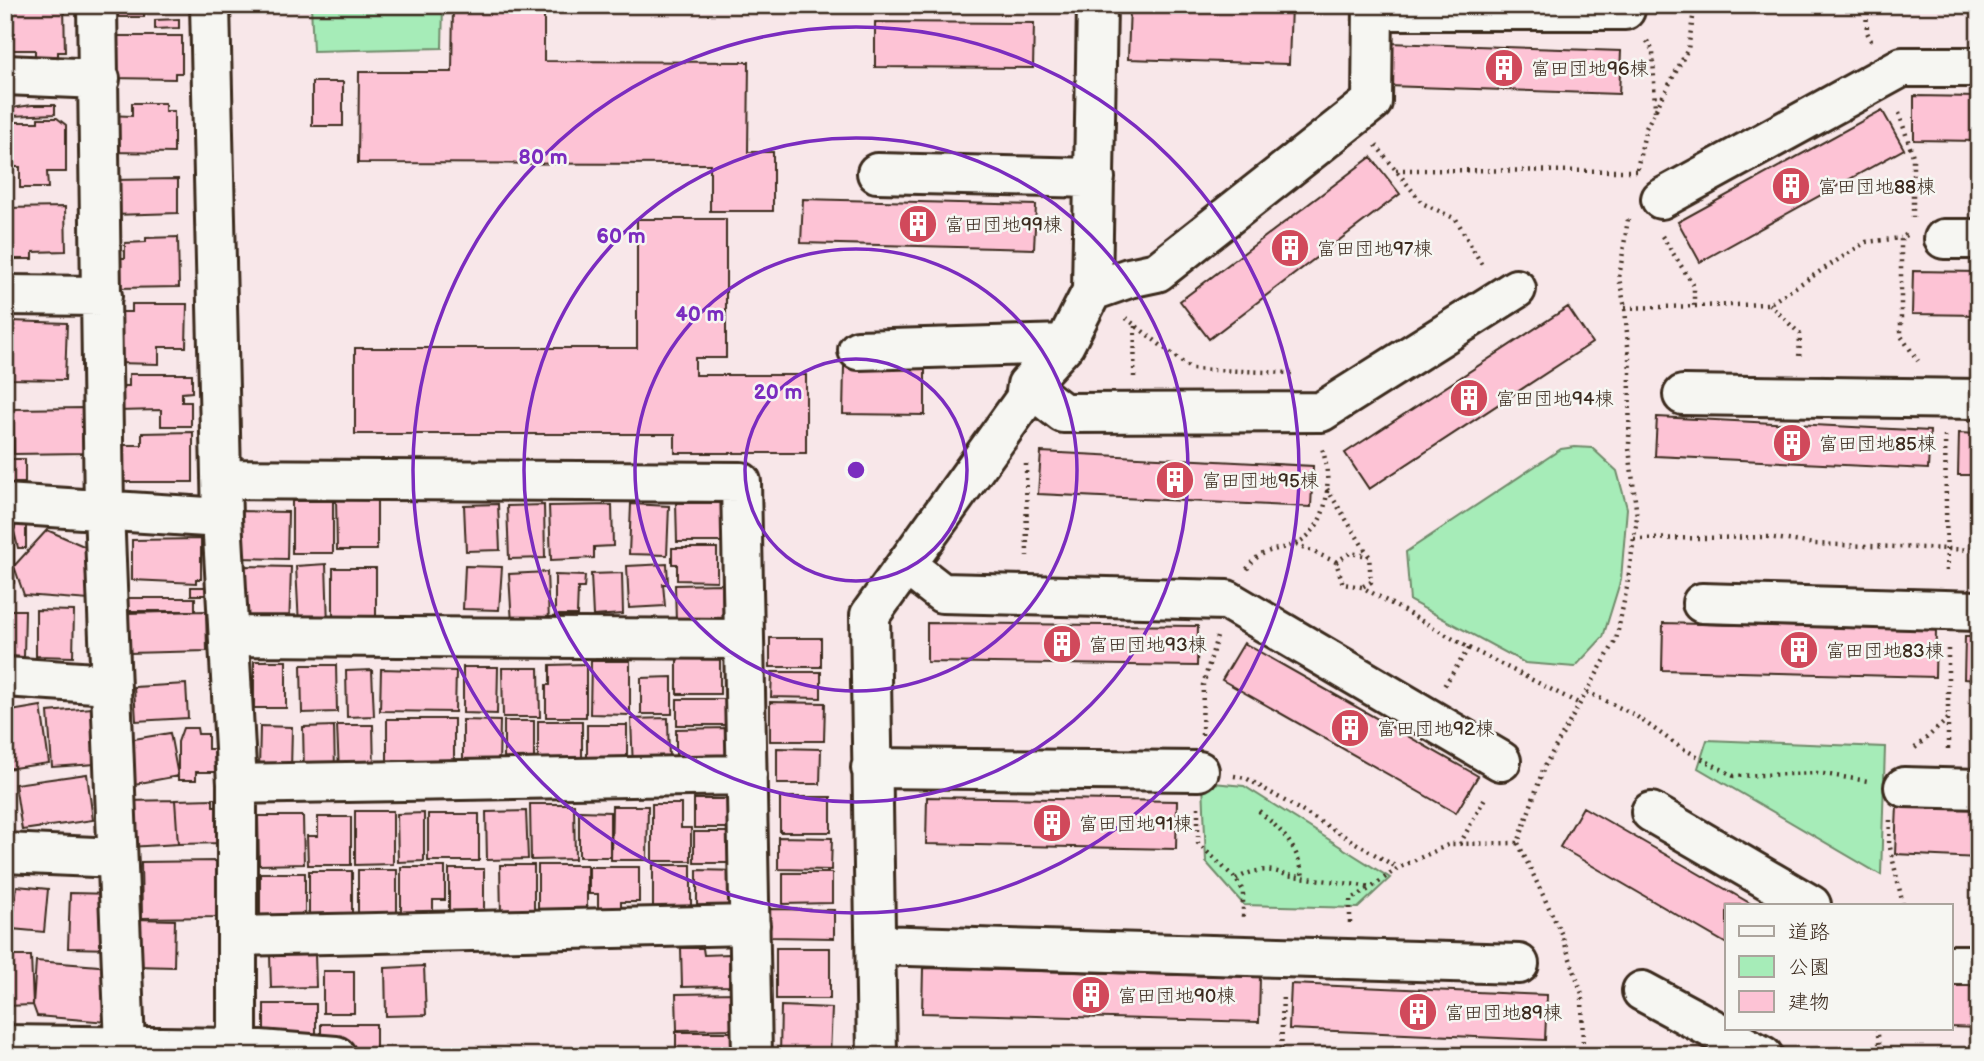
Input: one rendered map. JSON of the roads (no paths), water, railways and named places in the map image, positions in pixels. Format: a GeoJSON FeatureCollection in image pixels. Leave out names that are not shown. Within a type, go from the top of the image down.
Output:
{"type":"FeatureCollection","features":[{"type":"Feature","properties":{"kind":"street"},"geometry":{"type":"LineString","coordinates":[[97,5],[104,510],[125,1046]]}},
{"type":"Feature","properties":{"kind":"street"},"geometry":{"type":"LineString","coordinates":[[210,5],[222,518],[237,784],[237,1052]]}},
{"type":"Feature","properties":{"kind":"street"},"geometry":{"type":"LineString","coordinates":[[877,1056],[870,615],[1026,392],[1065,344],[1092,291],[1097,5]]}},
{"type":"Feature","properties":{"kind":"street"},"geometry":{"type":"LineString","coordinates":[[1092,291],[1157,272],[1372,102],[1373,8],[1625,10]]}},
{"type":"Feature","properties":{"kind":"street"},"geometry":{"type":"LineString","coordinates":[[1640,192],[1902,66],[1979,67]]}},
{"type":"Feature","properties":{"kind":"street"},"geometry":{"type":"LineString","coordinates":[[5,75],[100,79]]}},
{"type":"Feature","properties":{"kind":"street"},"geometry":{"type":"LineString","coordinates":[[877,173],[1095,178]]}},
{"type":"Feature","properties":{"kind":"street"},"geometry":{"type":"LineString","coordinates":[[1026,392],[1063,413],[1321,412],[1508,293]]}},
{"type":"Feature","properties":{"kind":"street"},"geometry":{"type":"LineString","coordinates":[[5,295],[102,296]]}},
{"type":"Feature","properties":{"kind":"street"},"geometry":{"type":"LineString","coordinates":[[858,350],[1065,344]]}},
{"type":"Feature","properties":{"kind":"street"},"geometry":{"type":"LineString","coordinates":[[1683,395],[1961,399]]}},
{"type":"Feature","properties":{"kind":"street"},"geometry":{"type":"LineString","coordinates":[[221,478],[741,482],[752,1056]]}},
{"type":"Feature","properties":{"kind":"street"},"geometry":{"type":"LineString","coordinates":[[5,504],[222,518]]}},
{"type":"Feature","properties":{"kind":"street"},"geometry":{"type":"LineString","coordinates":[[906,565],[942,593],[1227,600],[1496,758]]}},
{"type":"Feature","properties":{"kind":"street"},"geometry":{"type":"LineString","coordinates":[[1702,603],[1963,611]]}},
{"type":"Feature","properties":{"kind":"street"},"geometry":{"type":"LineString","coordinates":[[229,636],[744,639]]}},
{"type":"Feature","properties":{"kind":"street"},"geometry":{"type":"LineString","coordinates":[[5,677],[110,684]]}},
{"type":"Feature","properties":{"kind":"street"},"geometry":{"type":"LineString","coordinates":[[871,768],[1199,771]]}},
{"type":"Feature","properties":{"kind":"street"},"geometry":{"type":"LineString","coordinates":[[237,784],[747,775]]}},
{"type":"Feature","properties":{"kind":"street"},"geometry":{"type":"LineString","coordinates":[[1897,786],[1979,789]]}},
{"type":"Feature","properties":{"kind":"street"},"geometry":{"type":"LineString","coordinates":[[1651,812],[1809,904]]}},
{"type":"Feature","properties":{"kind":"street"},"geometry":{"type":"LineString","coordinates":[[5,853],[117,858]]}},
{"type":"Feature","properties":{"kind":"street"},"geometry":{"type":"LineString","coordinates":[[239,936],[750,925]]}},
{"type":"Feature","properties":{"kind":"street"},"geometry":{"type":"LineString","coordinates":[[876,945],[1519,964]]}},
{"type":"Feature","properties":{"kind":"street"},"geometry":{"type":"LineString","coordinates":[[1952,965],[1979,965]]}},
{"type":"Feature","properties":{"kind":"street"},"geometry":{"type":"LineString","coordinates":[[1642,990],[1763,1056]]}},
{"type":"Feature","properties":{"kind":"street"},"geometry":{"type":"LineString","coordinates":[[5,1045],[125,1046],[336,1056]]}},
{"type":"Feature","properties":{"kind":"place","name":"富田団地96棟"},"geometry":{"type":"Point","coordinates":[1504,68]}},
{"type":"Feature","properties":{"kind":"place","name":"富田団地88棟"},"geometry":{"type":"Point","coordinates":[1791,186]}},
{"type":"Feature","properties":{"kind":"place","name":"富田団地99棟"},"geometry":{"type":"Point","coordinates":[918,224]}},
{"type":"Feature","properties":{"kind":"place","name":"富田団地97棟"},"geometry":{"type":"Point","coordinates":[1290,248]}},
{"type":"Feature","properties":{"kind":"place","name":"富田団地94棟"},"geometry":{"type":"Point","coordinates":[1469,398]}},
{"type":"Feature","properties":{"kind":"place","name":"富田団地85棟"},"geometry":{"type":"Point","coordinates":[1792,443]}},
{"type":"Feature","properties":{"kind":"place","name":"富田団地95棟"},"geometry":{"type":"Point","coordinates":[1175,480]}},
{"type":"Feature","properties":{"kind":"place","name":"富田団地93棟"},"geometry":{"type":"Point","coordinates":[1062,644]}},
{"type":"Feature","properties":{"kind":"place","name":"富田団地83棟"},"geometry":{"type":"Point","coordinates":[1799,650]}},
{"type":"Feature","properties":{"kind":"place","name":"富田団地92棟"},"geometry":{"type":"Point","coordinates":[1350,728]}},
{"type":"Feature","properties":{"kind":"place","name":"富田団地91棟"},"geometry":{"type":"Point","coordinates":[1052,823]}},
{"type":"Feature","properties":{"kind":"place","name":"富田団地90棟"},"geometry":{"type":"Point","coordinates":[1091,995]}},
{"type":"Feature","properties":{"kind":"place","name":"富田団地89棟"},"geometry":{"type":"Point","coordinates":[1418,1012]}}]}
